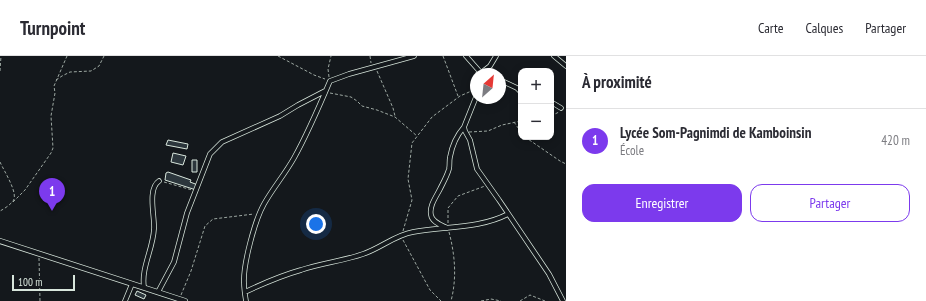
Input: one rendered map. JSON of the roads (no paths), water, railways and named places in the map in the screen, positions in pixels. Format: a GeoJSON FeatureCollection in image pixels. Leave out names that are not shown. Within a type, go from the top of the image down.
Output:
{"type":"FeatureCollection","features":[{"type":"Feature","properties":{"kind":"street"},"geometry":{"type":"LineString","coordinates":[[246,301],[244,271],[260,214],[273,188],[282,178],[310,128],[330,81],[414,56]]}},
{"type":"Feature","properties":{"kind":"street"},"geometry":{"type":"LineString","coordinates":[[466,56],[476,68]]}},
{"type":"Feature","properties":{"kind":"street"},"geometry":{"type":"LineString","coordinates":[[487,68],[496,56]]}},
{"type":"Feature","properties":{"kind":"street"},"geometry":{"type":"LineString","coordinates":[[554,56],[566,66]]}},
{"type":"Feature","properties":{"kind":"street"},"geometry":{"type":"LineString","coordinates":[[506,83],[518,89]]}},
{"type":"Feature","properties":{"kind":"street"},"geometry":{"type":"LineString","coordinates":[[158,292],[174,262],[187,213],[210,154],[222,142],[280,116],[326,91]]}},
{"type":"Feature","properties":{"kind":"street"},"geometry":{"type":"LineString","coordinates":[[448,228],[432,219],[430,209],[449,168],[450,157],[458,133],[464,129],[473,104]]}},
{"type":"Feature","properties":{"kind":"street"},"geometry":{"type":"LineString","coordinates":[[554,104],[561,108]]}},
{"type":"Feature","properties":{"kind":"street"},"geometry":{"type":"LineString","coordinates":[[464,129],[470,140],[477,169],[549,274],[563,301]]}},
{"type":"Feature","properties":{"kind":"street"},"geometry":{"type":"LineString","coordinates":[[144,287],[143,275],[154,234],[153,198],[156,185],[159,181]]}},
{"type":"Feature","properties":{"kind":"street"},"geometry":{"type":"LineString","coordinates":[[245,292],[301,270],[364,254],[402,235],[413,232],[468,226],[490,221],[508,214]]}},
{"type":"Feature","properties":{"kind":"street"},"geometry":{"type":"LineString","coordinates":[[0,241],[185,301]]}},
{"type":"Feature","properties":{"kind":"street"},"geometry":{"type":"LineString","coordinates":[[125,301],[132,284]]}},
{"type":"Feature","properties":{"kind":"place","name":"Lycée Som-Pagnimdi de Kamboinsin"},"geometry":{"type":"Point","coordinates":[52,211]}}]}
